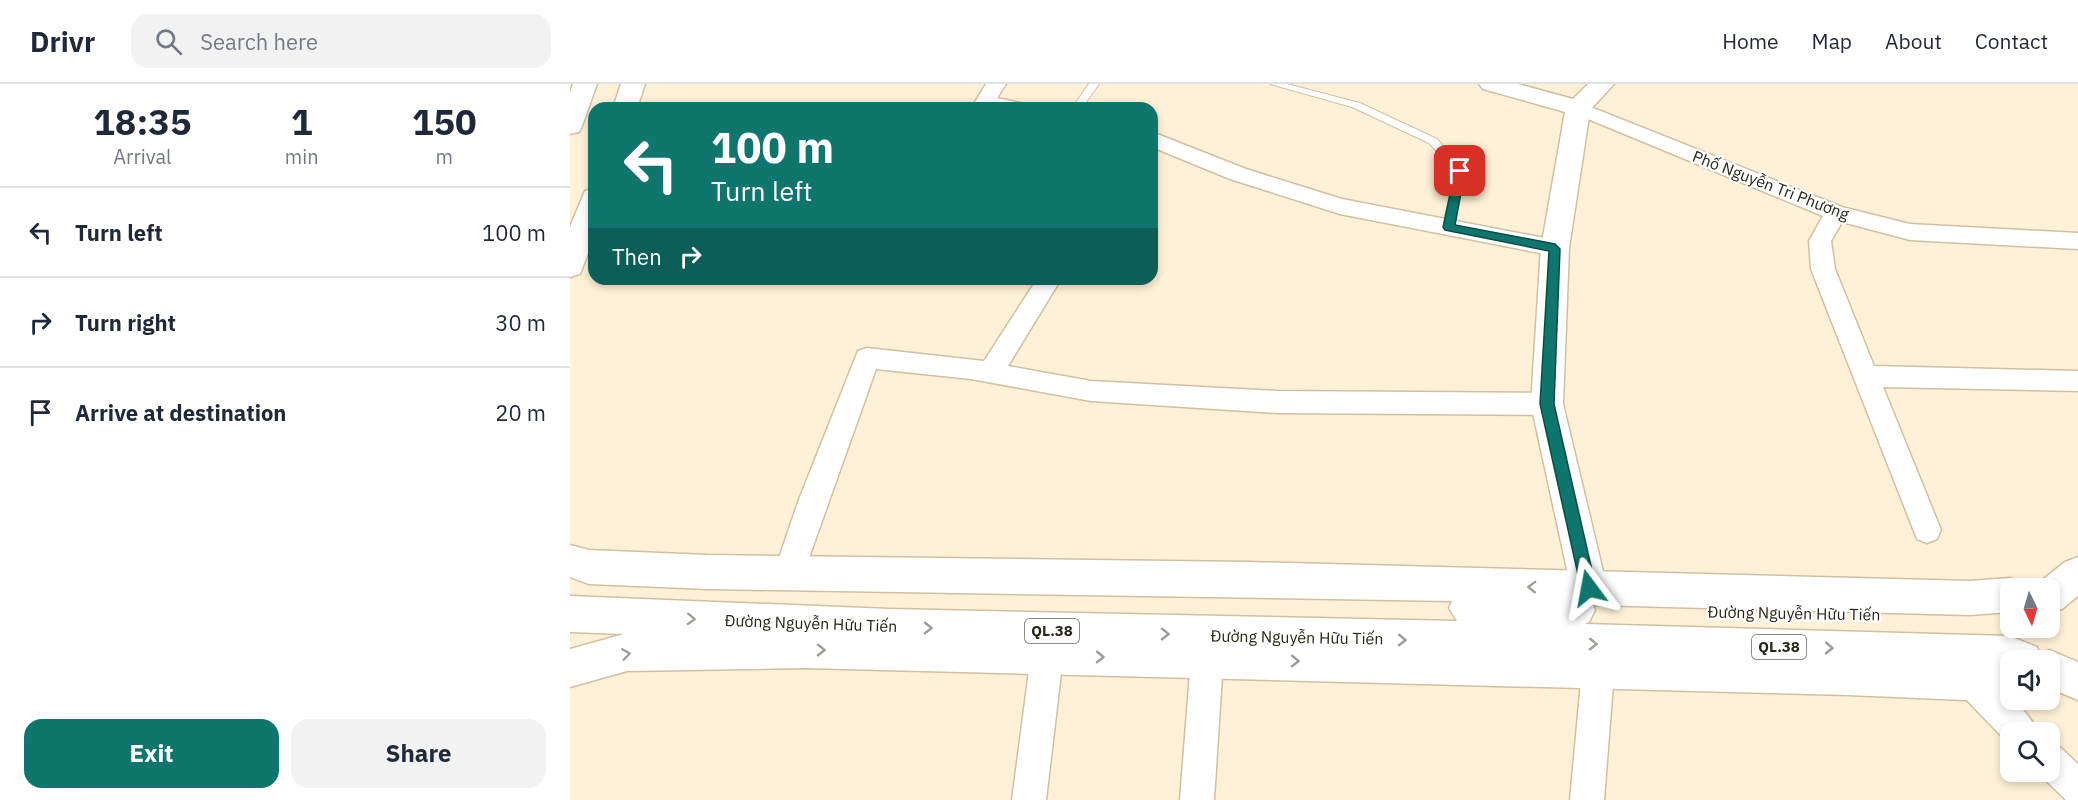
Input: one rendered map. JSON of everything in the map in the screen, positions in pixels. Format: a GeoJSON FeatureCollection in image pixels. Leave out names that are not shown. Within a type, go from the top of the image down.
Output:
{"type":"FeatureCollection","features":[{"type":"Feature","properties":{"kind":"main road"},"geometry":{"type":"LineString","coordinates":[[570,126],[585,84]]}},
{"type":"Feature","properties":{"kind":"main road"},"geometry":{"type":"LineString","coordinates":[[627,102],[633,84]]}},
{"type":"Feature","properties":{"kind":"main road"},"geometry":{"type":"LineString","coordinates":[[1491,84],[1578,108]]}},
{"type":"Feature","properties":{"kind":"main road"},"geometry":{"type":"LineString","coordinates":[[1589,588],[1547,404],[1555,249],[1578,108],[1602,84]]}},
{"type":"Feature","properties":{"kind":"main road"},"geometry":{"type":"LineString","coordinates":[[570,267],[588,214]]}},
{"type":"Feature","properties":{"kind":"main road"},"geometry":{"type":"LineString","coordinates":[[570,561],[589,567],[789,573],[1247,579],[1958,598],[2000,596]]}},
{"type":"Feature","properties":{"kind":"main road","name":"Đường Nguyễn Hữu Tiến"},"geometry":{"type":"LineString","coordinates":[[570,582],[1530,626],[1834,648],[2000,655]]}},
{"type":"Feature","properties":{"kind":"main road","name":"Đường Nguyễn Hữu Tiến"},"geometry":{"type":"LineString","coordinates":[[570,614],[890,627],[1530,626],[2000,617]]}},
{"type":"Feature","properties":{"kind":"main road"},"geometry":{"type":"LineString","coordinates":[[570,668],[627,652],[807,649],[1848,676],[2000,683]]}},
{"type":"Feature","properties":{"kind":"main road"},"geometry":{"type":"LineString","coordinates":[[2060,674],[2078,681]]}},
{"type":"Feature","properties":{"kind":"main road"},"geometry":{"type":"LineString","coordinates":[[2060,691],[2078,694]]}},
{"type":"Feature","properties":{"kind":"street"},"geometry":{"type":"LineString","coordinates":[[985,102],[996,84]]}},
{"type":"Feature","properties":{"kind":"street","name":"Phố Nguyễn Tri Phương"},"geometry":{"type":"LineString","coordinates":[[1578,108],[1836,213],[1910,232],[2078,241]]}},
{"type":"Feature","properties":{"kind":"street"},"geometry":{"type":"LineString","coordinates":[[1158,141],[1238,174],[1340,206],[1555,249]]}},
{"type":"Feature","properties":{"kind":"street"},"geometry":{"type":"LineString","coordinates":[[1836,213],[1820,241],[1823,268],[1927,530]]}},
{"type":"Feature","properties":{"kind":"street"},"geometry":{"type":"LineString","coordinates":[[990,374],[1045,285]]}},
{"type":"Feature","properties":{"kind":"street"},"geometry":{"type":"LineString","coordinates":[[789,573],[812,502],[867,358],[971,369],[1091,391],[1277,402],[1547,404]]}},
{"type":"Feature","properties":{"kind":"street"},"geometry":{"type":"LineString","coordinates":[[1865,376],[2078,381]]}},
{"type":"Feature","properties":{"kind":"street"},"geometry":{"type":"LineString","coordinates":[[1029,800],[1047,656]]}},
{"type":"Feature","properties":{"kind":"street"},"geometry":{"type":"LineString","coordinates":[[1197,800],[1207,660]]}},
{"type":"Feature","properties":{"kind":"street"},"geometry":{"type":"LineString","coordinates":[[1587,800],[1598,671]]}},
{"type":"Feature","properties":{"kind":"street"},"geometry":{"type":"LineString","coordinates":[[1971,682],[2011,722]]}},
{"type":"Feature","properties":{"kind":"street"},"geometry":{"type":"LineString","coordinates":[[2060,771],[2078,788]]}},
{"type":"Feature","properties":{"kind":"lane"},"geometry":{"type":"LineString","coordinates":[[1081,102],[1094,84]]}},
{"type":"Feature","properties":{"kind":"lane"},"geometry":{"type":"LineString","coordinates":[[1275,84],[1356,105],[1433,141],[1460,171],[1449,227]]}},
{"type":"Feature","properties":{"kind":"route"},"geometry":{"type":"LineString","coordinates":[[1460,171],[1449,227],[1555,249],[1547,404],[1589,588]]}}]}
